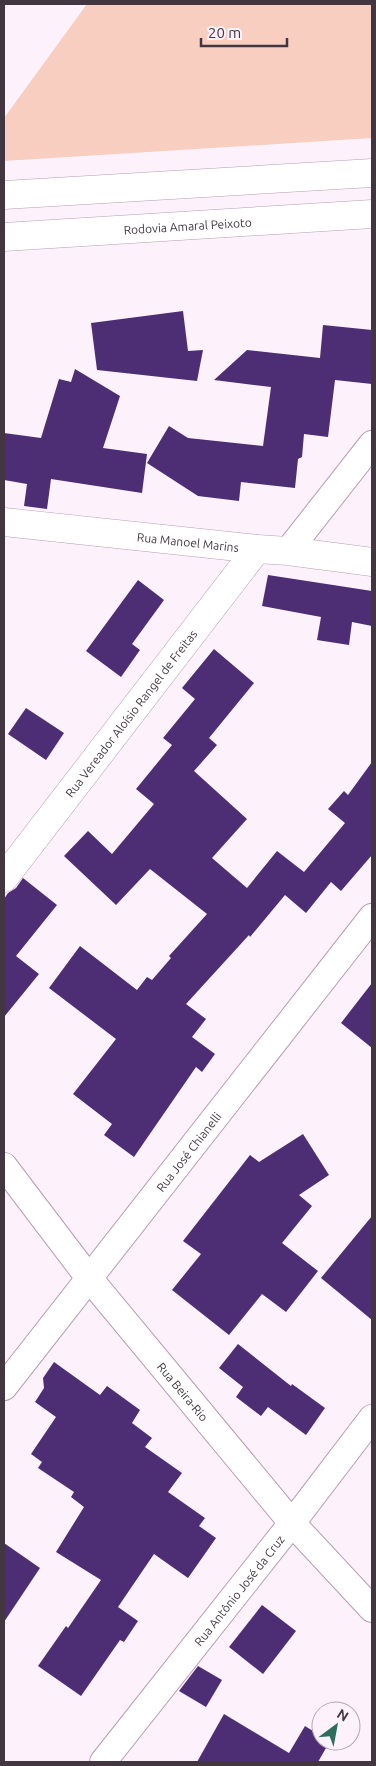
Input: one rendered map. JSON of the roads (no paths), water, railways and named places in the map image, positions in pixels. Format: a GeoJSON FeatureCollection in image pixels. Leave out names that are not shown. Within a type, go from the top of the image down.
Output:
{"type":"FeatureCollection","features":[{"type":"Feature","properties":{"kind":"main road"},"geometry":{"type":"LineString","coordinates":[[4,195],[372,173]]}},
{"type":"Feature","properties":{"kind":"main road","name":"Rodovia Amaral Peixoto"},"geometry":{"type":"LineString","coordinates":[[4,237],[372,214]]}},
{"type":"Feature","properties":{"kind":"main road","name":"Rua Manoel Marins"},"geometry":{"type":"LineString","coordinates":[[4,522],[257,550],[288,551],[372,562]]}},
{"type":"Feature","properties":{"kind":"main road","name":"Rua Vereador Aloísio Rangel de Freitas"},"geometry":{"type":"LineString","coordinates":[[4,878],[257,550]]}},
{"type":"Feature","properties":{"kind":"street"},"geometry":{"type":"LineString","coordinates":[[288,551],[372,444]]}},
{"type":"Feature","properties":{"kind":"street","name":"Rua José Chianelli"},"geometry":{"type":"LineString","coordinates":[[4,1387],[372,917]]}},
{"type":"Feature","properties":{"kind":"street","name":"Rua Beira-Rio"},"geometry":{"type":"LineString","coordinates":[[4,1166],[89,1278],[292,1523],[372,1609]]}},
{"type":"Feature","properties":{"kind":"street","name":"Rua Antônio José da Cruz"},"geometry":{"type":"LineString","coordinates":[[103,1762],[292,1523],[372,1418]]}}]}
